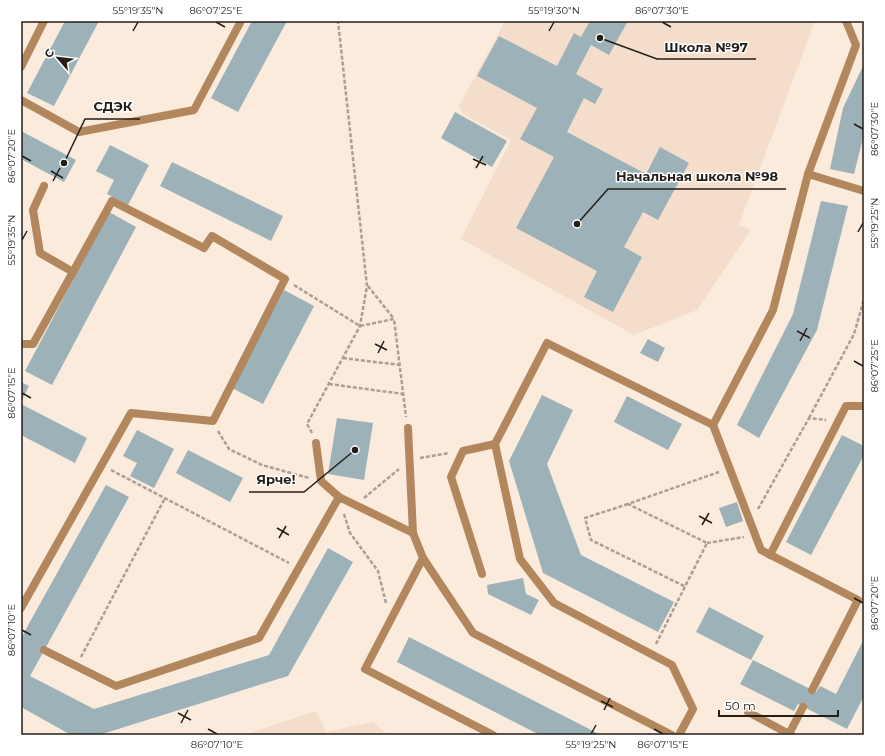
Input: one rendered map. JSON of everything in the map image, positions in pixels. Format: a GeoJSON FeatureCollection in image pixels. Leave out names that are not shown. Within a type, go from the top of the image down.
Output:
{"type":"FeatureCollection","features":[{"type":"Feature","properties":{"kind":"lane"},"geometry":{"type":"LineString","coordinates":[[21,67],[44,21]]}},
{"type":"Feature","properties":{"kind":"lane"},"geometry":{"type":"LineString","coordinates":[[21,100],[79,132],[194,110],[240,21]]}},
{"type":"Feature","properties":{"kind":"lane"},"geometry":{"type":"LineString","coordinates":[[713,425],[774,310],[808,174],[856,45],[846,21]]}},
{"type":"Feature","properties":{"kind":"lane"},"geometry":{"type":"LineString","coordinates":[[808,174],[864,191]]}},
{"type":"Feature","properties":{"kind":"lane"},"geometry":{"type":"LineString","coordinates":[[44,186],[33,210],[40,253],[73,272]]}},
{"type":"Feature","properties":{"kind":"lane"},"geometry":{"type":"LineString","coordinates":[[21,344],[33,344],[112,201],[204,248],[212,236],[285,279],[213,421],[131,413],[21,608]]}},
{"type":"Feature","properties":{"kind":"lane"},"geometry":{"type":"LineString","coordinates":[[679,735],[693,709],[672,664],[554,603],[520,559],[496,444],[547,343],[713,425],[761,550],[858,600],[812,690]]}},
{"type":"Feature","properties":{"kind":"lane"},"geometry":{"type":"LineString","coordinates":[[770,555],[846,406],[864,406]]}},
{"type":"Feature","properties":{"kind":"lane"},"geometry":{"type":"LineString","coordinates":[[408,428],[413,533],[423,558],[473,633],[672,735]]}},
{"type":"Feature","properties":{"kind":"lane"},"geometry":{"type":"LineString","coordinates":[[316,443],[321,481],[338,497],[413,533]]}},
{"type":"Feature","properties":{"kind":"lane"},"geometry":{"type":"LineString","coordinates":[[482,574],[451,477],[463,451],[496,444]]}},
{"type":"Feature","properties":{"kind":"lane"},"geometry":{"type":"LineString","coordinates":[[44,650],[116,686],[259,638],[338,497]]}},
{"type":"Feature","properties":{"kind":"lane"},"geometry":{"type":"LineString","coordinates":[[423,558],[365,669],[493,735]]}},
{"type":"Feature","properties":{"kind":"lane"},"geometry":{"type":"LineString","coordinates":[[748,712],[790,734],[803,707]]}},
{"type":"Feature","properties":{"kind":"path"},"geometry":{"type":"LineString","coordinates":[[316,443],[307,424],[360,326],[367,286],[338,21]]}},
{"type":"Feature","properties":{"kind":"path"},"geometry":{"type":"LineString","coordinates":[[285,279],[360,326],[394,319]]}},
{"type":"Feature","properties":{"kind":"path"},"geometry":{"type":"LineString","coordinates":[[367,286],[394,319],[408,428]]}},
{"type":"Feature","properties":{"kind":"path"},"geometry":{"type":"LineString","coordinates":[[754,516],[854,334],[864,299]]}},
{"type":"Feature","properties":{"kind":"path"},"geometry":{"type":"LineString","coordinates":[[343,358],[400,365]]}},
{"type":"Feature","properties":{"kind":"path"},"geometry":{"type":"LineString","coordinates":[[328,384],[404,394]]}},
{"type":"Feature","properties":{"kind":"path"},"geometry":{"type":"LineString","coordinates":[[809,418],[839,421]]}},
{"type":"Feature","properties":{"kind":"path"},"geometry":{"type":"LineString","coordinates":[[213,421],[229,449],[276,470],[321,481]]}},
{"type":"Feature","properties":{"kind":"path"},"geometry":{"type":"LineString","coordinates":[[102,465],[298,568]]}},
{"type":"Feature","properties":{"kind":"path"},"geometry":{"type":"LineString","coordinates":[[686,587],[591,540],[585,518],[730,468]]}},
{"type":"Feature","properties":{"kind":"path"},"geometry":{"type":"LineString","coordinates":[[338,497],[350,533],[378,571],[390,621]]}},
{"type":"Feature","properties":{"kind":"path"},"geometry":{"type":"LineString","coordinates":[[76,666],[165,498]]}},
{"type":"Feature","properties":{"kind":"path"},"geometry":{"type":"LineString","coordinates":[[628,504],[707,544],[755,535]]}},
{"type":"Feature","properties":{"kind":"path"},"geometry":{"type":"LineString","coordinates":[[651,653],[707,544]]}},
{"type":"Feature","properties":{"kind":"shaded area"},"geometry":{"type":"Polygon","coordinates":[[[504,21],[815,21],[739,225],[751,230],[697,310],[634,335],[461,239],[511,140],[463,114],[459,106],[504,21]]]}},
{"type":"Feature","properties":{"kind":"shaded area"},"geometry":{"type":"Polygon","coordinates":[[[316,711],[326,732],[373,722],[388,735],[244,735],[316,711]]]}},
{"type":"Feature","properties":{"kind":"building"},"geometry":{"type":"Polygon","coordinates":[[[65,21],[99,21],[54,106],[27,93],[65,21]]]}},
{"type":"Feature","properties":{"kind":"building"},"geometry":{"type":"Polygon","coordinates":[[[252,21],[287,21],[238,112],[211,98],[252,21]]]}},
{"type":"Feature","properties":{"kind":"building"},"geometry":{"type":"Polygon","coordinates":[[[590,21],[628,21],[609,55],[591,45],[576,74],[603,89],[595,104],[584,98],[567,132],[646,174],[660,147],[689,163],[658,220],[643,212],[624,247],[642,257],[613,312],[584,297],[597,271],[516,228],[554,157],[520,139],[537,108],[477,76],[499,36],[557,66],[574,33],[581,37],[590,21]]]}},
{"type":"Feature","properties":{"kind":"building"},"geometry":{"type":"Polygon","coordinates":[[[864,64],[864,134],[854,174],[830,169],[843,108],[864,64]]]}},
{"type":"Feature","properties":{"kind":"building"},"geometry":{"type":"Polygon","coordinates":[[[455,112],[507,141],[492,167],[441,138],[455,112]]]}},
{"type":"Feature","properties":{"kind":"building"},"geometry":{"type":"Polygon","coordinates":[[[21,131],[76,160],[64,182],[21,159],[21,131]]]}},
{"type":"Feature","properties":{"kind":"building"},"geometry":{"type":"Polygon","coordinates":[[[110,145],[149,165],[128,205],[107,194],[114,180],[96,171],[110,145]]]}},
{"type":"Feature","properties":{"kind":"building"},"geometry":{"type":"Polygon","coordinates":[[[172,162],[283,216],[271,241],[160,186],[172,162]]]}},
{"type":"Feature","properties":{"kind":"building"},"geometry":{"type":"Polygon","coordinates":[[[821,201],[848,206],[817,330],[759,438],[737,425],[793,314],[821,201]]]}},
{"type":"Feature","properties":{"kind":"building"},"geometry":{"type":"Polygon","coordinates":[[[109,212],[136,227],[52,385],[25,371],[109,212]]]}},
{"type":"Feature","properties":{"kind":"building"},"geometry":{"type":"Polygon","coordinates":[[[284,290],[314,306],[263,404],[232,388],[284,290]]]}},
{"type":"Feature","properties":{"kind":"building"},"geometry":{"type":"Polygon","coordinates":[[[648,339],[665,348],[658,362],[640,353],[648,339]]]}},
{"type":"Feature","properties":{"kind":"building"},"geometry":{"type":"Polygon","coordinates":[[[21,382],[29,386],[21,402],[21,382]]]}},
{"type":"Feature","properties":{"kind":"building"},"geometry":{"type":"Polygon","coordinates":[[[542,395],[573,410],[547,464],[581,555],[674,602],[658,632],[543,573],[509,461],[542,395]]]}},
{"type":"Feature","properties":{"kind":"building"},"geometry":{"type":"Polygon","coordinates":[[[627,396],[682,424],[668,450],[614,422],[627,396]]]}},
{"type":"Feature","properties":{"kind":"building"},"geometry":{"type":"Polygon","coordinates":[[[21,404],[87,438],[75,463],[21,435],[21,404]]]}},
{"type":"Feature","properties":{"kind":"building"},"geometry":{"type":"Polygon","coordinates":[[[337,418],[373,423],[364,480],[328,474],[337,418]]]}},
{"type":"Feature","properties":{"kind":"building"},"geometry":{"type":"Polygon","coordinates":[[[137,430],[174,449],[154,488],[130,476],[137,463],[123,456],[137,430]]]}},
{"type":"Feature","properties":{"kind":"building"},"geometry":{"type":"Polygon","coordinates":[[[842,435],[864,446],[864,455],[811,555],[786,542],[842,435]]]}},
{"type":"Feature","properties":{"kind":"building"},"geometry":{"type":"Polygon","coordinates":[[[188,450],[243,478],[230,502],[176,473],[188,450]]]}},
{"type":"Feature","properties":{"kind":"building"},"geometry":{"type":"Polygon","coordinates":[[[106,485],[129,497],[30,676],[94,709],[269,655],[328,548],[353,562],[288,676],[99,735],[71,735],[21,707],[21,638],[106,485]]]}},
{"type":"Feature","properties":{"kind":"building"},"geometry":{"type":"Polygon","coordinates":[[[737,502],[743,521],[726,527],[719,508],[737,502]]]}},
{"type":"Feature","properties":{"kind":"building"},"geometry":{"type":"Polygon","coordinates":[[[523,578],[526,594],[539,600],[531,615],[488,594],[487,585],[523,578]]]}},
{"type":"Feature","properties":{"kind":"building"},"geometry":{"type":"Polygon","coordinates":[[[709,607],[764,636],[751,660],[696,632],[709,607]]]}},
{"type":"Feature","properties":{"kind":"building"},"geometry":{"type":"Polygon","coordinates":[[[409,637],[601,735],[540,735],[397,662],[409,637]]]}},
{"type":"Feature","properties":{"kind":"building"},"geometry":{"type":"Polygon","coordinates":[[[864,639],[864,696],[847,729],[798,704],[794,711],[740,684],[753,660],[816,692],[820,686],[836,694],[864,639]]]}},
{"type":"Feature","properties":{"kind":"place","name":"Школа №97"},"geometry":{"type":"Point","coordinates":[600,38]}},
{"type":"Feature","properties":{"kind":"place","name":"СДЭК"},"geometry":{"type":"Point","coordinates":[64,163]}},
{"type":"Feature","properties":{"kind":"place","name":"Начальная школа №98"},"geometry":{"type":"Point","coordinates":[577,224]}},
{"type":"Feature","properties":{"kind":"place","name":"Ярче!"},"geometry":{"type":"Point","coordinates":[355,450]}}]}
